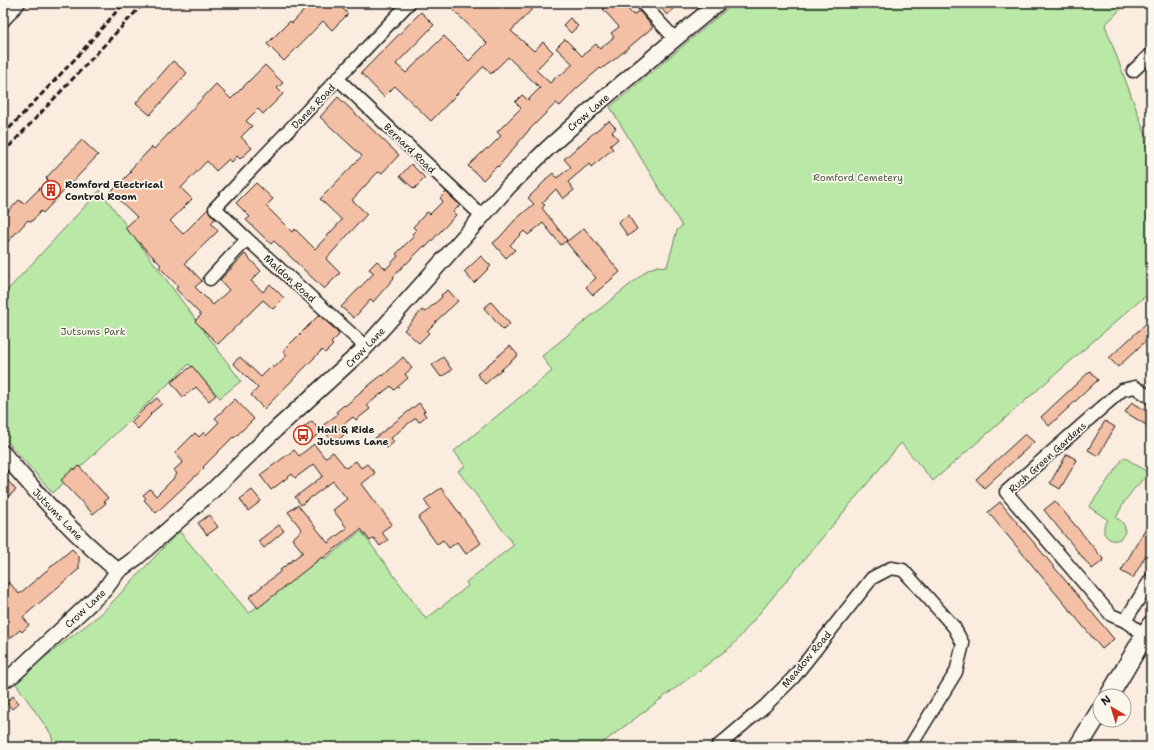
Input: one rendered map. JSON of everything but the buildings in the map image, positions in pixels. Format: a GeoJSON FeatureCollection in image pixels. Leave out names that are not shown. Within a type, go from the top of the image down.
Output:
{"type":"FeatureCollection","features":[{"type":"Feature","properties":{"kind":"main road"},"geometry":{"type":"LineString","coordinates":[[1114,688],[1148,630]]}},
{"type":"Feature","properties":{"kind":"main road"},"geometry":{"type":"LineString","coordinates":[[1078,747],[1092,724]]}},
{"type":"Feature","properties":{"kind":"street"},"geometry":{"type":"LineString","coordinates":[[3,21],[19,3]]}},
{"type":"Feature","properties":{"kind":"street","name":"Danes Road"},"geometry":{"type":"LineString","coordinates":[[215,208],[410,3]]}},
{"type":"Feature","properties":{"kind":"street"},"geometry":{"type":"LineString","coordinates":[[642,3],[675,39]]}},
{"type":"Feature","properties":{"kind":"street","name":"Crow Lane"},"geometry":{"type":"LineString","coordinates":[[3,681],[14,674],[105,589],[118,571],[136,558],[212,491],[275,430],[366,347],[522,172],[597,104],[718,3]]}},
{"type":"Feature","properties":{"kind":"street"},"geometry":{"type":"LineString","coordinates":[[1133,71],[1151,54]]}},
{"type":"Feature","properties":{"kind":"street","name":"Bernard Road"},"geometry":{"type":"LineString","coordinates":[[338,79],[482,217]]}},
{"type":"Feature","properties":{"kind":"street","name":"Maldon Road"},"geometry":{"type":"LineString","coordinates":[[215,208],[366,347]]}},
{"type":"Feature","properties":{"kind":"street"},"geometry":{"type":"LineString","coordinates":[[210,279],[247,239]]}},
{"type":"Feature","properties":{"kind":"street","name":"Rush Green Gardens"},"geometry":{"type":"LineString","coordinates":[[1148,630],[1125,622],[1110,614],[1006,492],[1122,390],[1135,387],[1151,398]]}},
{"type":"Feature","properties":{"kind":"street","name":"Jutsums Lane"},"geometry":{"type":"LineString","coordinates":[[3,453],[30,486],[77,535],[118,571]]}},
{"type":"Feature","properties":{"kind":"street","name":"Meadow Road"},"geometry":{"type":"LineString","coordinates":[[717,747],[766,706],[793,678],[872,578],[891,568],[903,570],[954,628],[963,644],[956,672],[910,747]]}},
{"type":"Feature","properties":{"kind":"street"},"geometry":{"type":"LineString","coordinates":[[1125,622],[1151,579]]}},
{"type":"Feature","properties":{"kind":"green space","name":"Romford Cemetery"},"geometry":{"type":"Polygon","coordinates":[[[734,3],[1127,3],[1105,25],[1145,133],[1151,140],[1151,291],[933,481],[901,443],[733,645],[597,747],[54,747],[51,734],[14,681],[102,613],[179,531],[249,613],[322,557],[325,559],[361,531],[426,619],[468,586],[466,582],[514,545],[458,471],[465,466],[454,451],[552,371],[542,356],[649,269],[658,266],[667,267],[677,230],[682,226],[610,107],[734,3]]]}},
{"type":"Feature","properties":{"kind":"green space","name":"Jutsums Park"},"geometry":{"type":"Polygon","coordinates":[[[100,190],[241,381],[220,398],[189,364],[53,493],[3,437],[3,295],[100,190]]]}},
{"type":"Feature","properties":{"kind":"green space"},"geometry":{"type":"Polygon","coordinates":[[[1124,457],[1149,473],[1124,502],[1116,518],[1122,522],[1125,530],[1120,539],[1113,540],[1109,539],[1104,533],[1104,526],[1108,520],[1089,507],[1124,457]]]}},
{"type":"Feature","properties":{"kind":"railway"},"geometry":{"type":"LineString","coordinates":[[3,135],[74,60],[124,3]]}},
{"type":"Feature","properties":{"kind":"railway"},"geometry":{"type":"LineString","coordinates":[[3,153],[144,3]]}},
{"type":"Feature","properties":{"kind":"place","name":"Romford Electrical Control Room"},"geometry":{"type":"Point","coordinates":[51,190]}},
{"type":"Feature","properties":{"kind":"place","name":"Hail & Ride Jutsums Lane"},"geometry":{"type":"Point","coordinates":[303,435]}}]}
